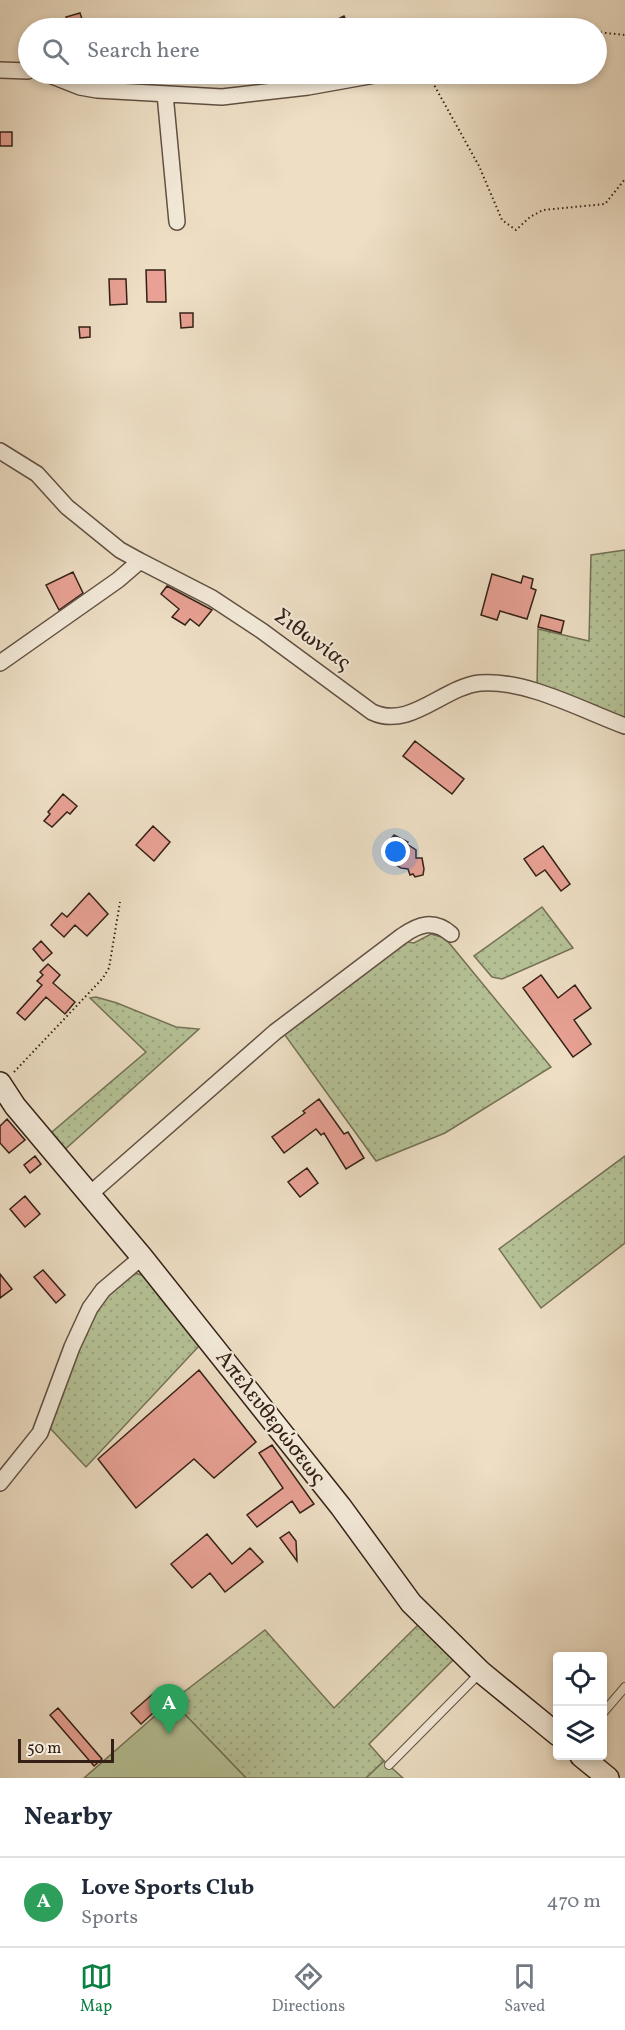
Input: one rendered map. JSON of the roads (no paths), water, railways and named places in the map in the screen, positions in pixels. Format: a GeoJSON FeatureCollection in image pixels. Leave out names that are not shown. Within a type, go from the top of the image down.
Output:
{"type":"FeatureCollection","features":[{"type":"Feature","properties":{"kind":"street"},"geometry":{"type":"LineString","coordinates":[[0,70],[18,71]]}},
{"type":"Feature","properties":{"kind":"street"},"geometry":{"type":"LineString","coordinates":[[72,84],[97,90],[222,97],[325,84]]}},
{"type":"Feature","properties":{"kind":"street"},"geometry":{"type":"LineString","coordinates":[[165,94],[177,222]]}},
{"type":"Feature","properties":{"kind":"street","name":"Σιθωνίας"},"geometry":{"type":"LineString","coordinates":[[0,452],[37,474],[76,514],[120,550],[212,598],[382,717],[405,716],[458,689],[471,685],[494,683],[530,689],[625,726]]}},
{"type":"Feature","properties":{"kind":"street"},"geometry":{"type":"LineString","coordinates":[[0,663],[117,580],[140,561]]}},
{"type":"Feature","properties":{"kind":"street"},"geometry":{"type":"LineString","coordinates":[[90,1194],[275,1032],[402,936],[414,928],[429,924],[442,927],[451,934]]}},
{"type":"Feature","properties":{"kind":"street","name":"Απελευθερώσεως"},"geometry":{"type":"LineString","coordinates":[[1,1084],[15,1106],[142,1257],[341,1507],[411,1603],[482,1672],[553,1732]]}},
{"type":"Feature","properties":{"kind":"street"},"geometry":{"type":"LineString","coordinates":[[0,1483],[40,1433],[72,1347],[90,1308],[103,1290],[142,1257]]}},
{"type":"Feature","properties":{"kind":"street"},"geometry":{"type":"LineString","coordinates":[[587,1760],[608,1778]]}},
{"type":"Feature","properties":{"kind":"lane"},"geometry":{"type":"LineString","coordinates":[[389,1765],[482,1672]]}},
{"type":"Feature","properties":{"kind":"lane"},"geometry":{"type":"LineString","coordinates":[[607,1709],[625,1687]]}},
{"type":"Feature","properties":{"kind":"place","name":"Love Sports Club"},"geometry":{"type":"Point","coordinates":[169,1734]}}]}
